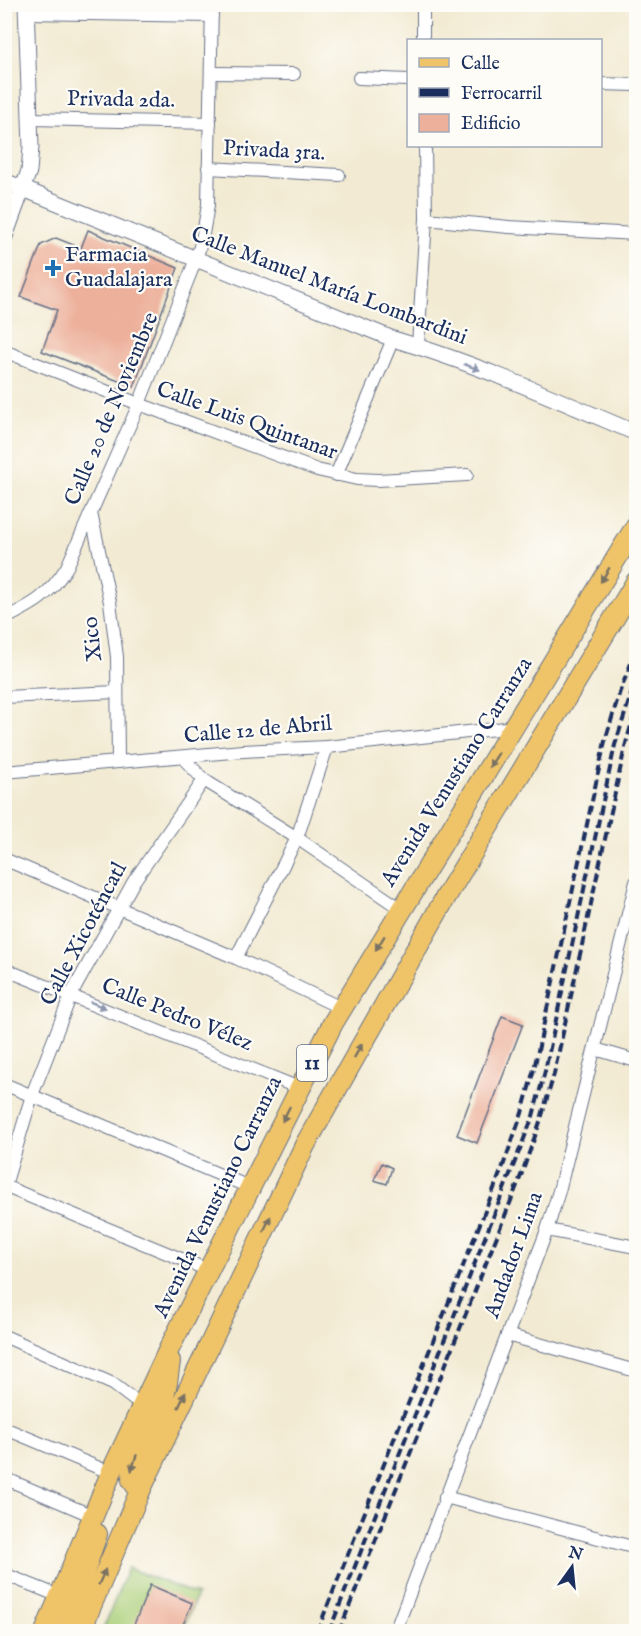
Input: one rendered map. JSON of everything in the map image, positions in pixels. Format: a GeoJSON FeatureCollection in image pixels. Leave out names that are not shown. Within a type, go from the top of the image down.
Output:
{"type":"FeatureCollection","features":[{"type":"Feature","properties":{"kind":"main road","name":"Avenida Venustiano Carranza"},"geometry":{"type":"LineString","coordinates":[[45,1632],[111,1473],[169,1349],[249,1186],[341,1008],[636,526]]}},
{"type":"Feature","properties":{"kind":"main road","name":"11"},"geometry":{"type":"LineString","coordinates":[[80,1632],[140,1491],[305,1145],[435,916],[636,582]]}},
{"type":"Feature","properties":{"kind":"main road"},"geometry":{"type":"LineString","coordinates":[[140,1491],[132,1480],[133,1464],[164,1396],[169,1372],[169,1349]]}},
{"type":"Feature","properties":{"kind":"main road"},"geometry":{"type":"LineString","coordinates":[[67,1632],[75,1599],[96,1538],[98,1524],[93,1516]]}},
{"type":"Feature","properties":{"kind":"street"},"geometry":{"type":"LineString","coordinates":[[423,4],[423,39]]}},
{"type":"Feature","properties":{"kind":"street"},"geometry":{"type":"LineString","coordinates":[[4,239],[24,188],[30,159],[31,119],[26,9],[212,10]]}},
{"type":"Feature","properties":{"kind":"street","name":"Calle 20 de Noviembre"},"geometry":{"type":"LineString","coordinates":[[5,619],[41,598],[56,586],[67,567],[139,404],[196,259],[202,240],[207,205],[212,10]]}},
{"type":"Feature","properties":{"kind":"street"},"geometry":{"type":"LineString","coordinates":[[212,73],[294,74]]}},
{"type":"Feature","properties":{"kind":"street"},"geometry":{"type":"LineString","coordinates":[[359,78],[407,80]]}},
{"type":"Feature","properties":{"kind":"street"},"geometry":{"type":"LineString","coordinates":[[602,84],[636,85]]}},
{"type":"Feature","properties":{"kind":"street","name":"Privada 2da."},"geometry":{"type":"LineString","coordinates":[[31,119],[210,123]]}},
{"type":"Feature","properties":{"kind":"street"},"geometry":{"type":"LineString","coordinates":[[418,346],[426,219],[425,147]]}},
{"type":"Feature","properties":{"kind":"street","name":"Privada 3ra."},"geometry":{"type":"LineString","coordinates":[[208,168],[339,175]]}},
{"type":"Feature","properties":{"kind":"street","name":"Calle Manuel María Lombardini"},"geometry":{"type":"LineString","coordinates":[[4,181],[393,339],[418,346],[589,413],[636,434]]}},
{"type":"Feature","properties":{"kind":"street"},"geometry":{"type":"LineString","coordinates":[[426,219],[636,234]]}},
{"type":"Feature","properties":{"kind":"street"},"geometry":{"type":"LineString","coordinates":[[336,475],[393,339]]}},
{"type":"Feature","properties":{"kind":"street","name":"Calle Luis Quintanar"},"geometry":{"type":"LineString","coordinates":[[4,351],[294,462],[336,475],[378,480],[467,475]]}},
{"type":"Feature","properties":{"kind":"street","name":"Xico"},"geometry":{"type":"LineString","coordinates":[[91,513],[110,603],[117,657],[118,762]]}},
{"type":"Feature","properties":{"kind":"street"},"geometry":{"type":"LineString","coordinates":[[4,697],[117,692]]}},
{"type":"Feature","properties":{"kind":"street","name":"Calle 12 de Abril"},"geometry":{"type":"LineString","coordinates":[[4,772],[243,751],[327,747],[515,727]]}},
{"type":"Feature","properties":{"kind":"street"},"geometry":{"type":"LineString","coordinates":[[236,958],[297,838],[327,747]]}},
{"type":"Feature","properties":{"kind":"street"},"geometry":{"type":"LineString","coordinates":[[183,758],[204,780],[297,838],[401,909]]}},
{"type":"Feature","properties":{"kind":"street","name":"Calle Xicoténcatl"},"geometry":{"type":"LineString","coordinates":[[5,1187],[32,1095],[71,995],[134,881],[204,780]]}},
{"type":"Feature","properties":{"kind":"street"},"geometry":{"type":"LineString","coordinates":[[4,859],[236,958],[341,1008]]}},
{"type":"Feature","properties":{"kind":"street","name":"Andador Lima"},"geometry":{"type":"LineString","coordinates":[[395,1632],[547,1230],[559,1191],[636,882]]}},
{"type":"Feature","properties":{"kind":"street","name":"Calle Pedro Vélez"},"geometry":{"type":"LineString","coordinates":[[4,969],[299,1088]]}},
{"type":"Feature","properties":{"kind":"street"},"geometry":{"type":"LineString","coordinates":[[595,1049],[636,1061]]}},
{"type":"Feature","properties":{"kind":"street"},"geometry":{"type":"LineString","coordinates":[[4,1084],[249,1186]]}},
{"type":"Feature","properties":{"kind":"street"},"geometry":{"type":"LineString","coordinates":[[5,1187],[208,1270]]}},
{"type":"Feature","properties":{"kind":"street"},"geometry":{"type":"LineString","coordinates":[[547,1230],[636,1247]]}},
{"type":"Feature","properties":{"kind":"street"},"geometry":{"type":"LineString","coordinates":[[507,1335],[636,1371]]}},
{"type":"Feature","properties":{"kind":"street"},"geometry":{"type":"LineString","coordinates":[[4,1336],[113,1384],[142,1406]]}},
{"type":"Feature","properties":{"kind":"street"},"geometry":{"type":"LineString","coordinates":[[4,1428],[111,1473]]}},
{"type":"Feature","properties":{"kind":"street"},"geometry":{"type":"LineString","coordinates":[[4,1478],[93,1516]]}},
{"type":"Feature","properties":{"kind":"street"},"geometry":{"type":"LineString","coordinates":[[445,1497],[636,1548]]}},
{"type":"Feature","properties":{"kind":"street"},"geometry":{"type":"LineString","coordinates":[[4,1574],[59,1596]]}},
{"type":"Feature","properties":{"kind":"green space"},"geometry":{"type":"Polygon","coordinates":[[[128,1568],[197,1595],[182,1631],[102,1632],[128,1568]]]}},
{"type":"Feature","properties":{"kind":"building"},"geometry":{"type":"Polygon","coordinates":[[[88,230],[178,268],[134,387],[42,351],[57,310],[21,297],[41,245],[56,238],[81,248],[88,230]]]}},
{"type":"Feature","properties":{"kind":"building"},"geometry":{"type":"Polygon","coordinates":[[[502,1016],[523,1024],[477,1143],[457,1135],[502,1016]]]}},
{"type":"Feature","properties":{"kind":"building"},"geometry":{"type":"Polygon","coordinates":[[[382,1163],[392,1168],[387,1184],[374,1180],[382,1163]]]}},
{"type":"Feature","properties":{"kind":"building"},"geometry":{"type":"Polygon","coordinates":[[[150,1585],[192,1603],[180,1632],[131,1632],[150,1585]]]}},
{"type":"Feature","properties":{"kind":"railway"},"geometry":{"type":"LineString","coordinates":[[317,1632],[522,1113],[534,1069],[605,741],[620,691],[636,651]]}},
{"type":"Feature","properties":{"kind":"railway"},"geometry":{"type":"LineString","coordinates":[[329,1632],[533,1116],[545,1071],[615,745],[636,679]]}},
{"type":"Feature","properties":{"kind":"railway"},"geometry":{"type":"LineString","coordinates":[[339,1632],[522,1173],[541,1119],[554,1074],[625,747],[636,708]]}},
{"type":"Feature","properties":{"kind":"place","name":"Farmacia Guadalajara"},"geometry":{"type":"Point","coordinates":[53,268]}}]}
